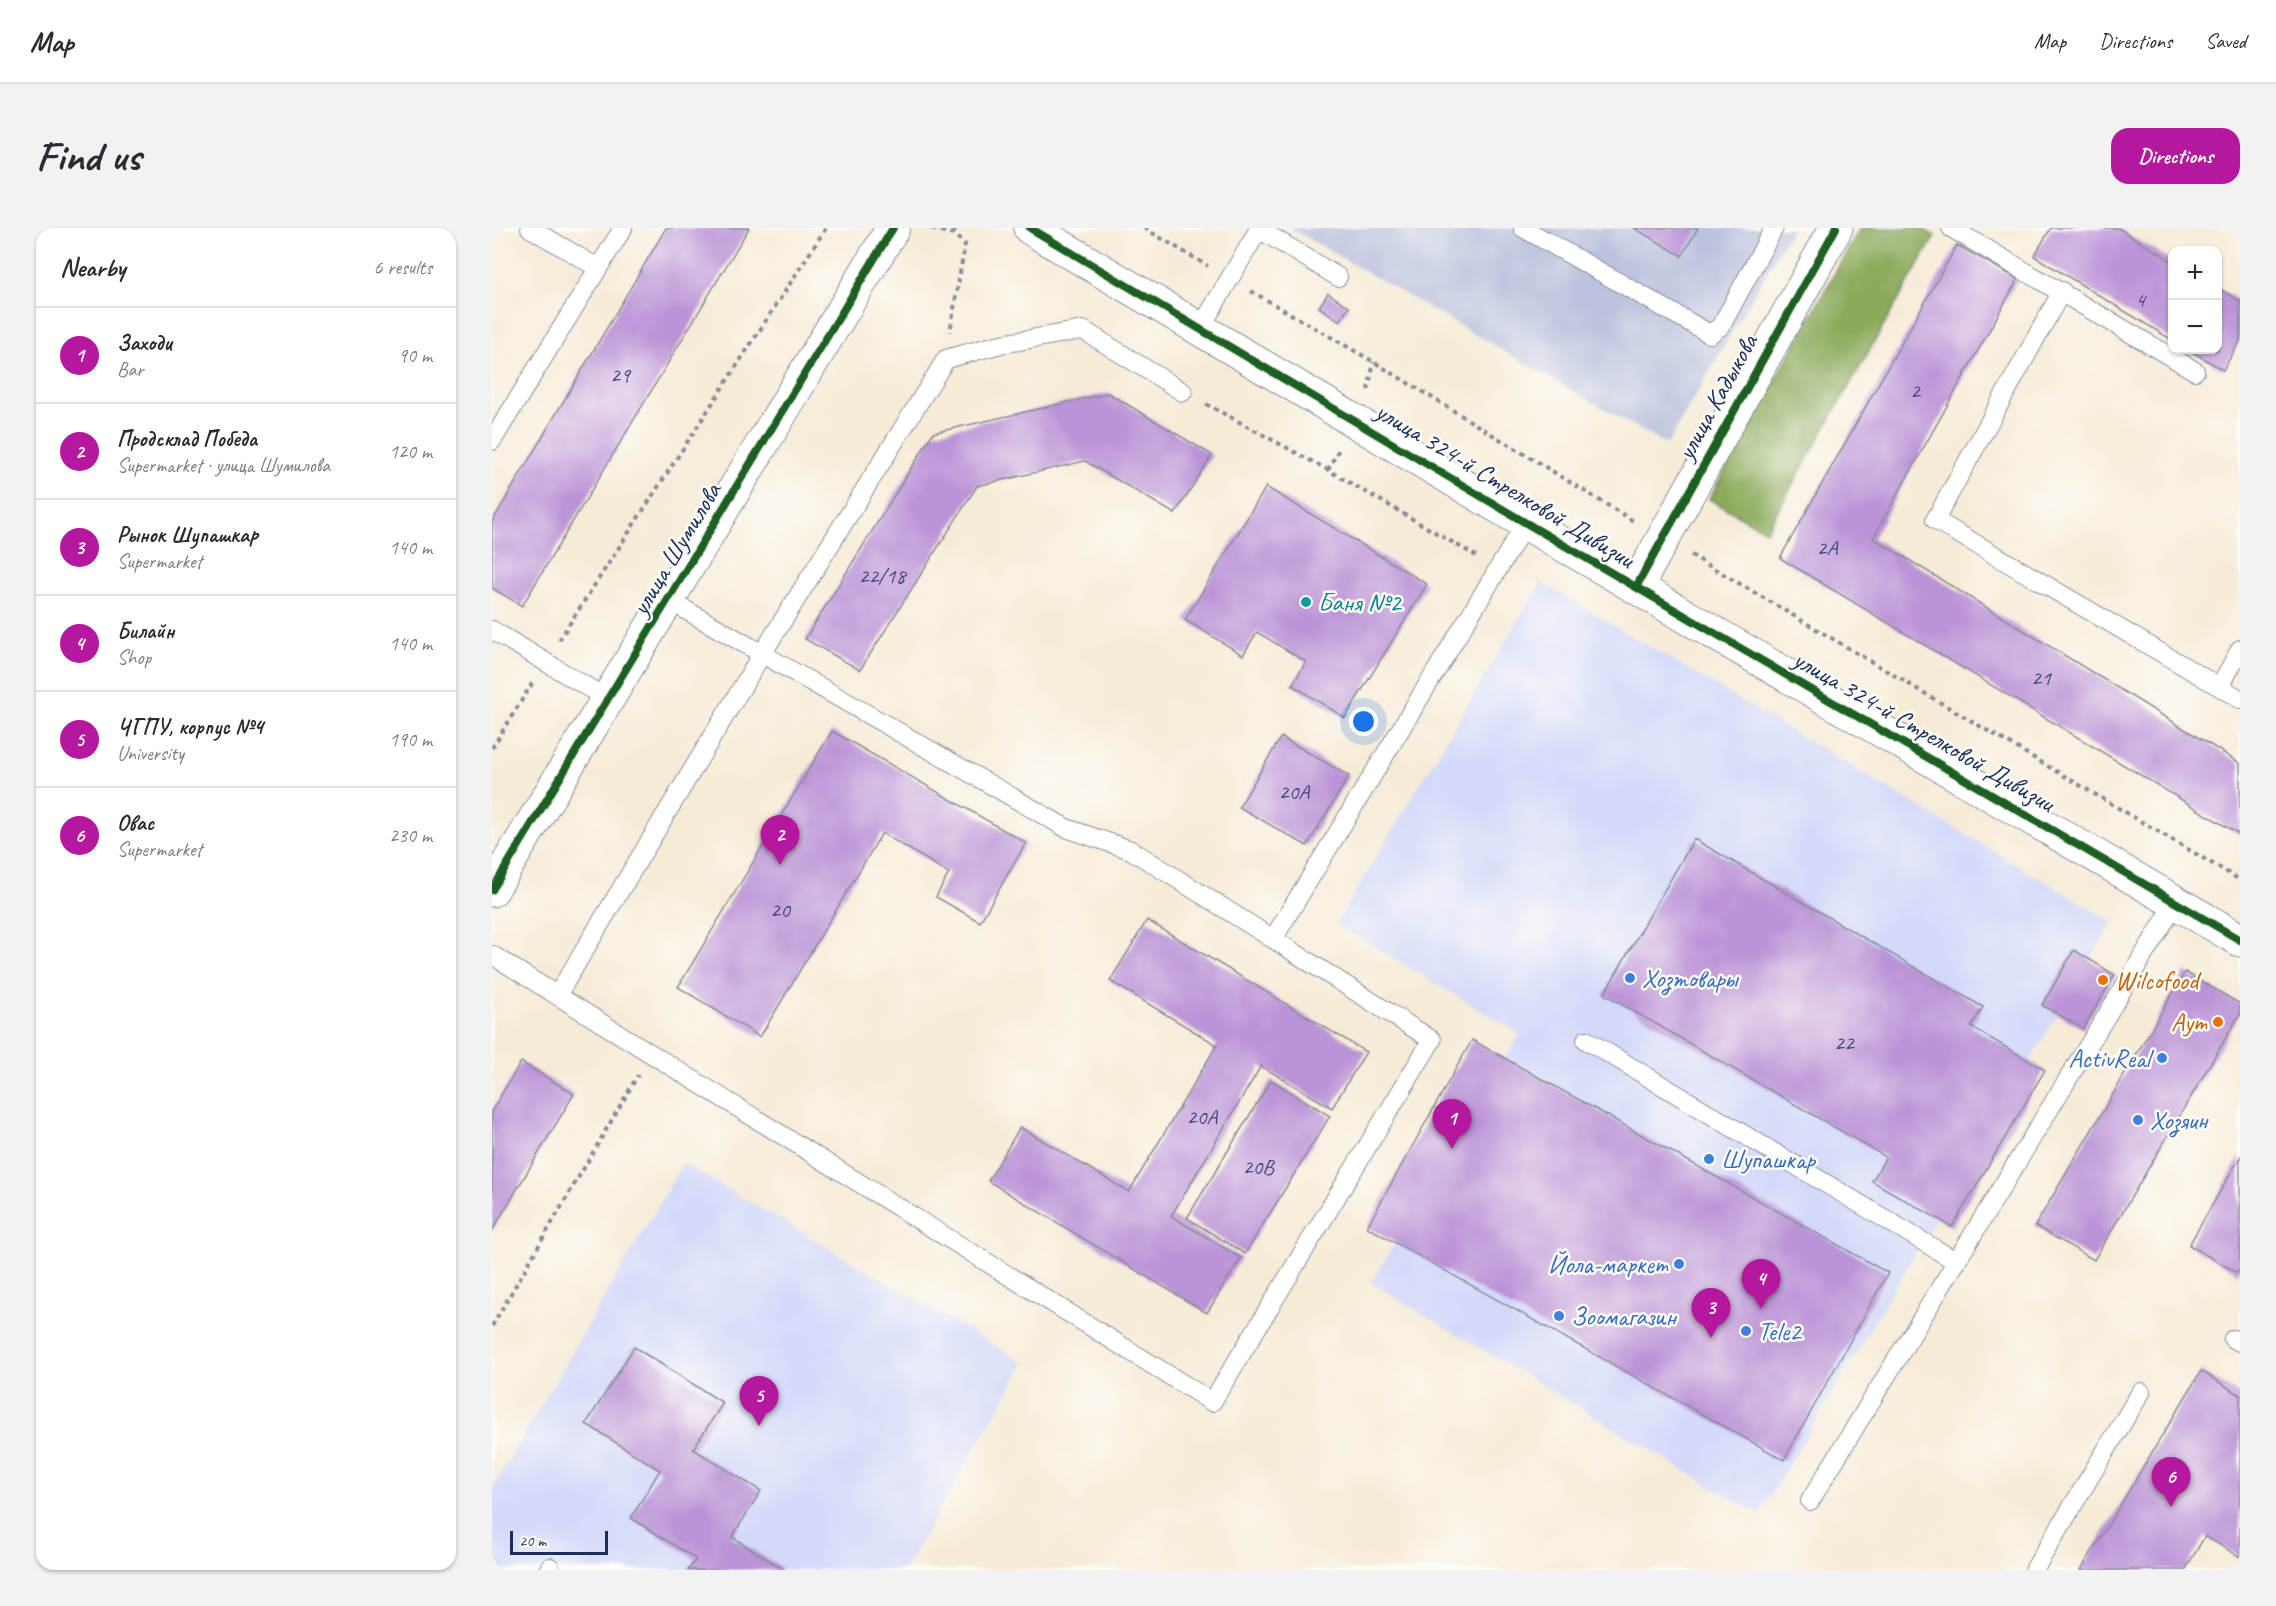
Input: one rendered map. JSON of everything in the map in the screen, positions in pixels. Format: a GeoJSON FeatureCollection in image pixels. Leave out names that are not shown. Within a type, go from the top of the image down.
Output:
{"type":"FeatureCollection","features":[{"type":"Feature","properties":{"kind":"street","name":"улица Шумилова"},"geometry":{"type":"LineString","coordinates":[[492,890],[670,601],[893,228]]}},
{"type":"Feature","properties":{"kind":"street","name":"улица 324-й Стрелковой Дивизии"},"geometry":{"type":"LineString","coordinates":[[1030,228],[1526,523],[2240,940]]}},
{"type":"Feature","properties":{"kind":"street","name":"улица Кадыкова"},"geometry":{"type":"LineString","coordinates":[[1636,587],[1836,228]]}},
{"type":"Feature","properties":{"kind":"lane"},"geometry":{"type":"LineString","coordinates":[[530,228],[598,268]]}},
{"type":"Feature","properties":{"kind":"lane"},"geometry":{"type":"LineString","coordinates":[[492,441],[623,228]]}},
{"type":"Feature","properties":{"kind":"lane"},"geometry":{"type":"LineString","coordinates":[[1523,228],[1710,334],[1721,326],[1774,228]]}},
{"type":"Feature","properties":{"kind":"lane"},"geometry":{"type":"LineString","coordinates":[[1951,228],[2062,291],[2195,372]]}},
{"type":"Feature","properties":{"kind":"lane"},"geometry":{"type":"LineString","coordinates":[[1200,329],[1259,229],[1338,277]]}},
{"type":"Feature","properties":{"kind":"lane"},"geometry":{"type":"LineString","coordinates":[[2062,291],[1935,520],[2240,699]]}},
{"type":"Feature","properties":{"kind":"lane"},"geometry":{"type":"LineString","coordinates":[[558,994],[762,654],[946,359],[1001,344],[1083,330],[1183,392]]}},
{"type":"Feature","properties":{"kind":"lane"},"geometry":{"type":"LineString","coordinates":[[1273,939],[1526,523]]}},
{"type":"Feature","properties":{"kind":"lane"},"geometry":{"type":"LineString","coordinates":[[492,955],[1212,1402],[1432,1040],[1131,850],[1066,828],[670,601]]}},
{"type":"Feature","properties":{"kind":"lane"},"geometry":{"type":"LineString","coordinates":[[492,630],[609,700]]}},
{"type":"Feature","properties":{"kind":"lane"},"geometry":{"type":"LineString","coordinates":[[2220,687],[2240,649]]}},
{"type":"Feature","properties":{"kind":"lane"},"geometry":{"type":"LineString","coordinates":[[1810,1501],[2176,902]]}},
{"type":"Feature","properties":{"kind":"lane"},"geometry":{"type":"LineString","coordinates":[[1586,1040],[1957,1262]]}},
{"type":"Feature","properties":{"kind":"lane"},"geometry":{"type":"LineString","coordinates":[[2034,1570],[2142,1392]]}},
{"type":"Feature","properties":{"kind":"path"},"geometry":{"type":"LineString","coordinates":[[492,748],[545,661],[826,228]]}},
{"type":"Feature","properties":{"kind":"path"},"geometry":{"type":"LineString","coordinates":[[953,234],[956,228]]}},
{"type":"Feature","properties":{"kind":"path"},"geometry":{"type":"LineString","coordinates":[[932,229],[953,234],[965,244],[946,359]]}},
{"type":"Feature","properties":{"kind":"path"},"geometry":{"type":"LineString","coordinates":[[1366,397],[1374,362]]}},
{"type":"Feature","properties":{"kind":"path"},"geometry":{"type":"LineString","coordinates":[[1183,392],[1329,470],[1498,569]]}},
{"type":"Feature","properties":{"kind":"path"},"geometry":{"type":"LineString","coordinates":[[1329,470],[1345,439]]}},
{"type":"Feature","properties":{"kind":"path"},"geometry":{"type":"LineString","coordinates":[[492,1326],[651,1053]]}},
{"type":"Feature","properties":{"kind":"shaded area"},"geometry":{"type":"Polygon","coordinates":[[[1290,228],[1792,228],[1667,445],[1290,228]]]}},
{"type":"Feature","properties":{"kind":"shaded area","name":"Шупашкар"},"geometry":{"type":"Polygon","coordinates":[[[1541,582],[2113,922],[1759,1515],[1371,1283],[1520,1034],[1336,924],[1541,582]]]}},
{"type":"Feature","properties":{"kind":"shaded area"},"geometry":{"type":"Polygon","coordinates":[[[683,1163],[1025,1363],[904,1570],[492,1570],[492,1489],[683,1163]]]}},
{"type":"Feature","properties":{"kind":"green space"},"geometry":{"type":"Polygon","coordinates":[[[1860,228],[1922,228],[1935,236],[1766,531],[1709,499],[1860,228]]]}},
{"type":"Feature","properties":{"kind":"building"},"geometry":{"type":"Polygon","coordinates":[[[666,228],[749,228],[522,606],[492,588],[492,522],[666,228]]]}},
{"type":"Feature","properties":{"kind":"building"},"geometry":{"type":"Polygon","coordinates":[[[1634,228],[1698,228],[1682,256],[1634,228]]]}},
{"type":"Feature","properties":{"kind":"building"},"geometry":{"type":"Polygon","coordinates":[[[2051,228],[2118,228],[2168,259],[2168,338],[2034,256],[2051,228]]]}},
{"type":"Feature","properties":{"kind":"building"},"geometry":{"type":"Polygon","coordinates":[[[1957,245],[2018,279],[1873,538],[2240,763],[2240,835],[1780,558],[1957,245]]]}},
{"type":"Feature","properties":{"kind":"building"},"geometry":{"type":"Polygon","coordinates":[[[2222,290],[2240,301],[2240,341],[2223,370],[2196,354],[2222,354],[2222,290]]]}},
{"type":"Feature","properties":{"kind":"building"},"geometry":{"type":"Polygon","coordinates":[[[1328,293],[1349,307],[1340,321],[1319,307],[1328,293]]]}},
{"type":"Feature","properties":{"kind":"building"},"geometry":{"type":"Polygon","coordinates":[[[1108,393],[1212,455],[1175,514],[1085,461],[977,486],[860,670],[805,639],[933,433],[1108,393]]]}},
{"type":"Feature","properties":{"kind":"building","name":"Баня №2"},"geometry":{"type":"Polygon","coordinates":[[[1266,487],[1427,584],[1345,718],[1292,685],[1306,662],[1257,632],[1243,655],[1185,620],[1266,487]]]}},
{"type":"Feature","properties":{"kind":"building"},"geometry":{"type":"Polygon","coordinates":[[[832,731],[1026,843],[980,922],[936,897],[949,873],[882,833],[760,1037],[678,987],[832,731]]]}},
{"type":"Feature","properties":{"kind":"building"},"geometry":{"type":"Polygon","coordinates":[[[1281,737],[1349,776],[1307,846],[1239,807],[1281,737]]]}},
{"type":"Feature","properties":{"kind":"building"},"geometry":{"type":"Polygon","coordinates":[[[1694,839],[1983,1007],[1971,1027],[2045,1070],[1952,1227],[1872,1181],[1886,1157],[1604,994],[1694,839]]]}},
{"type":"Feature","properties":{"kind":"building"},"geometry":{"type":"Polygon","coordinates":[[[1147,920],[1366,1052],[1332,1108],[1261,1066],[1171,1216],[1241,1258],[1207,1313],[988,1181],[1020,1127],[1129,1192],[1217,1045],[1110,981],[1147,920]]]}},
{"type":"Feature","properties":{"kind":"building"},"geometry":{"type":"Polygon","coordinates":[[[2074,950],[2115,975],[2083,1029],[2042,1005],[2074,950]]]}},
{"type":"Feature","properties":{"kind":"building","name":"Хозяин"},"geometry":{"type":"Polygon","coordinates":[[[2185,972],[2240,1004],[2240,1014],[2094,1260],[2035,1226],[2185,972]]]}},
{"type":"Feature","properties":{"kind":"building"},"geometry":{"type":"Polygon","coordinates":[[[1472,1040],[1888,1273],[1784,1460],[1367,1227],[1472,1040]]]}},
{"type":"Feature","properties":{"kind":"building"},"geometry":{"type":"Polygon","coordinates":[[[521,1062],[574,1094],[492,1231],[492,1110],[521,1062]]]}},
{"type":"Feature","properties":{"kind":"building"},"geometry":{"type":"Polygon","coordinates":[[[1271,1080],[1330,1116],[1245,1254],[1187,1218],[1271,1080]]]}},
{"type":"Feature","properties":{"kind":"building"},"geometry":{"type":"Polygon","coordinates":[[[2240,1157],[2240,1269],[2237,1273],[2189,1245],[2240,1157]]]}},
{"type":"Feature","properties":{"kind":"building"},"geometry":{"type":"Polygon","coordinates":[[[634,1347],[723,1403],[693,1449],[761,1491],[732,1537],[785,1570],[688,1570],[696,1559],[631,1518],[660,1470],[586,1424],[634,1347]]]}},
{"type":"Feature","properties":{"kind":"building"},"geometry":{"type":"Polygon","coordinates":[[[2201,1371],[2240,1395],[2240,1557],[2205,1536],[2185,1570],[2081,1570],[2201,1371]]]}},
{"type":"Feature","properties":{"kind":"cycle path"},"geometry":{"type":"LineString","coordinates":[[492,890],[893,228]]}},
{"type":"Feature","properties":{"kind":"cycle path"},"geometry":{"type":"LineString","coordinates":[[1030,228],[1526,523],[2240,940]]}},
{"type":"Feature","properties":{"kind":"cycle path"},"geometry":{"type":"LineString","coordinates":[[1636,587],[1836,228]]}},
{"type":"Feature","properties":{"kind":"place","name":"Баня №2"},"geometry":{"type":"Point","coordinates":[1306,602]}},
{"type":"Feature","properties":{"kind":"place","name":"Продсклад Победа"},"geometry":{"type":"Point","coordinates":[780,865]}},
{"type":"Feature","properties":{"kind":"place","name":"Хозтовары"},"geometry":{"type":"Point","coordinates":[1630,978]}},
{"type":"Feature","properties":{"kind":"place","name":"Wilcofood"},"geometry":{"type":"Point","coordinates":[2103,980]}},
{"type":"Feature","properties":{"kind":"place","name":"Аут"},"geometry":{"type":"Point","coordinates":[2218,1022]}},
{"type":"Feature","properties":{"kind":"place","name":"ActivReal"},"geometry":{"type":"Point","coordinates":[2162,1058]}},
{"type":"Feature","properties":{"kind":"place","name":"Хозяин"},"geometry":{"type":"Point","coordinates":[2138,1120]}},
{"type":"Feature","properties":{"kind":"place","name":"Заходи"},"geometry":{"type":"Point","coordinates":[1452,1149]}},
{"type":"Feature","properties":{"kind":"place","name":"Шупашкар"},"geometry":{"type":"Point","coordinates":[1709,1159]}},
{"type":"Feature","properties":{"kind":"place","name":"Йола-маркет"},"geometry":{"type":"Point","coordinates":[1679,1264]}},
{"type":"Feature","properties":{"kind":"place","name":"Билайн"},"geometry":{"type":"Point","coordinates":[1761,1309]}},
{"type":"Feature","properties":{"kind":"place","name":"Зоомагазин"},"geometry":{"type":"Point","coordinates":[1559,1316]}},
{"type":"Feature","properties":{"kind":"place","name":"Tele2"},"geometry":{"type":"Point","coordinates":[1746,1331]}},
{"type":"Feature","properties":{"kind":"place","name":"Рынок Шупашкар"},"geometry":{"type":"Point","coordinates":[1711,1338]}},
{"type":"Feature","properties":{"kind":"place","name":"ЧГПУ, корпус №4"},"geometry":{"type":"Point","coordinates":[759,1426]}},
{"type":"Feature","properties":{"kind":"place","name":"Овас"},"geometry":{"type":"Point","coordinates":[2171,1507]}}]}
